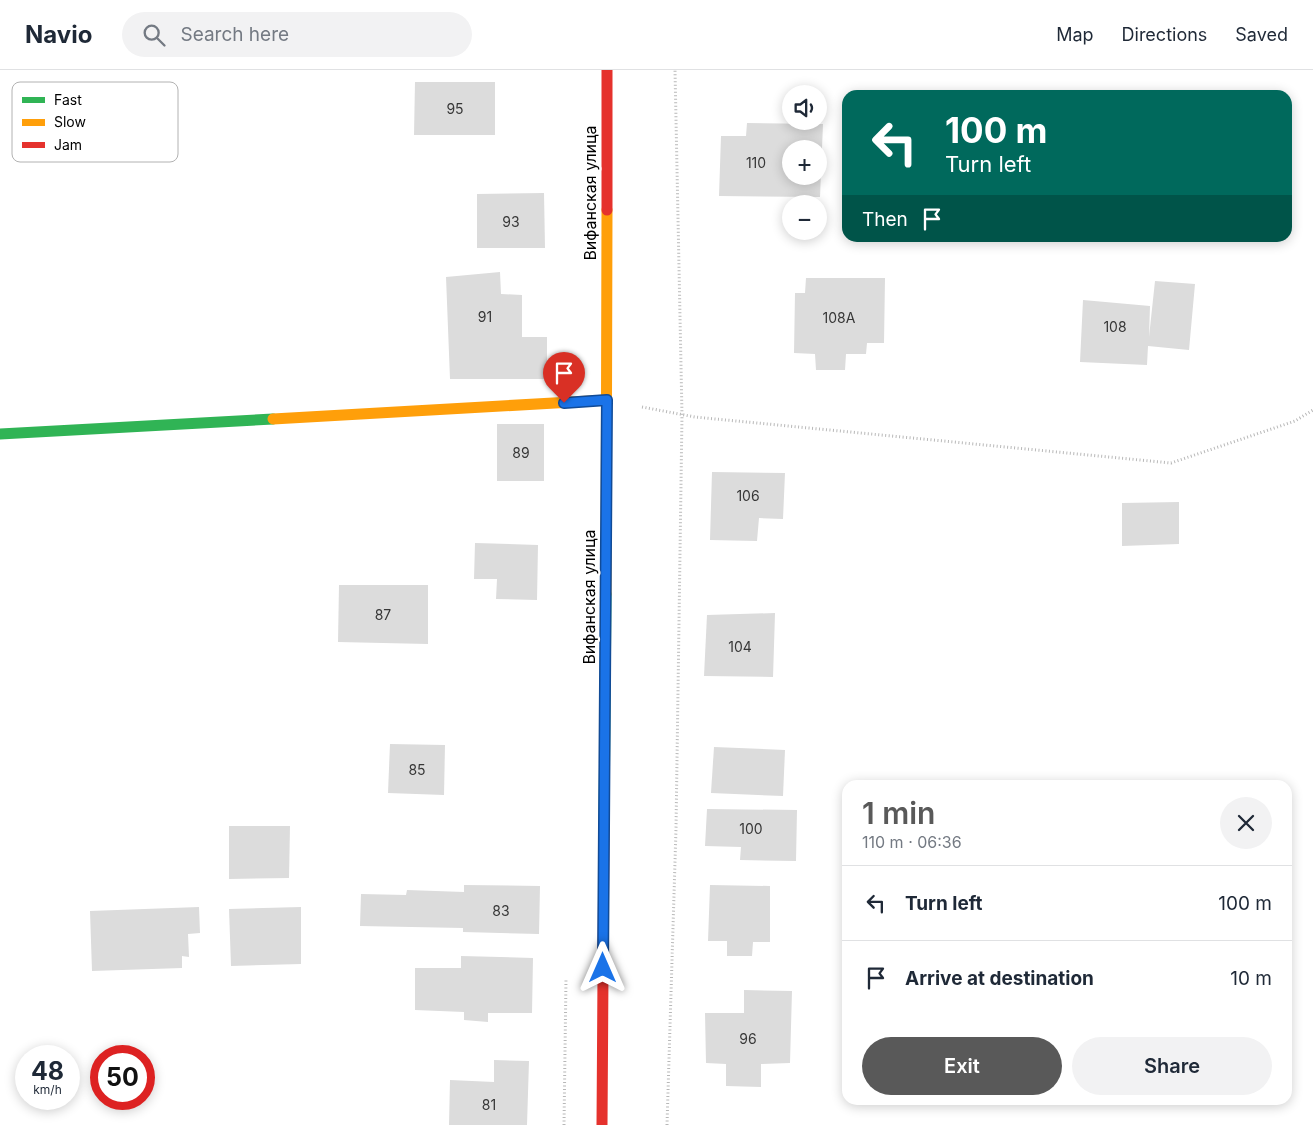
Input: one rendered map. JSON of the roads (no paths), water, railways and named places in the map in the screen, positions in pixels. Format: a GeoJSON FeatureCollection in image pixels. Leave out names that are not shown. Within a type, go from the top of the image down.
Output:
{"type":"FeatureCollection","features":[{"type":"Feature","properties":{"kind":"main road","name":"Вифанская улица"},"geometry":{"type":"LineString","coordinates":[[602,1125],[607,400],[607,70]]}},
{"type":"Feature","properties":{"kind":"main road"},"geometry":{"type":"LineString","coordinates":[[0,434],[607,400]]}}]}
